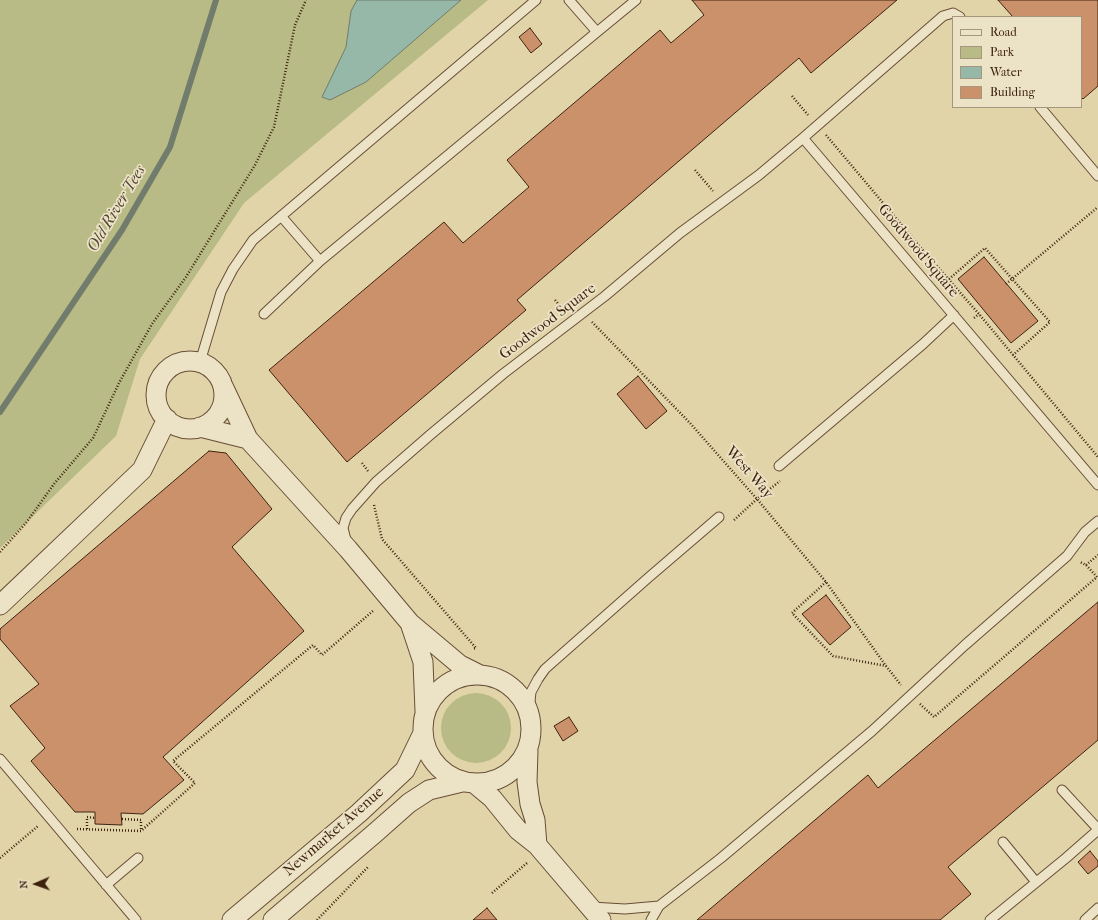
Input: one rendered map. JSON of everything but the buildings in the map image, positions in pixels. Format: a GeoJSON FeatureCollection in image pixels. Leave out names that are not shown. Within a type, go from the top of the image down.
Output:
{"type":"FeatureCollection","features":[{"type":"Feature","properties":{"kind":"street"},"geometry":{"type":"LineString","coordinates":[[223,386],[224,396],[222,406],[217,415],[200,427],[191,429],[174,425],[160,410],[156,400],[160,378],[168,369],[178,363],[189,361],[200,362],[210,367],[218,376],[223,386],[248,439],[348,549],[410,623],[460,665],[478,674]]}},
{"type":"Feature","properties":{"kind":"street"},"geometry":{"type":"LineString","coordinates":[[0,605],[142,470],[167,419]]}},
{"type":"Feature","properties":{"kind":"street"},"geometry":{"type":"LineString","coordinates":[[200,427],[248,439]]}},
{"type":"Feature","properties":{"kind":"street"},"geometry":{"type":"LineString","coordinates":[[410,623],[423,662],[425,712],[423,733],[426,749],[435,764],[447,775],[468,783],[492,798],[518,830],[537,845],[595,914]]}},
{"type":"Feature","properties":{"kind":"street"},"geometry":{"type":"LineString","coordinates":[[425,712],[436,694],[452,680],[465,676],[478,674],[492,676],[504,682],[519,694],[529,711],[532,730],[528,749],[527,782],[530,804],[535,820],[537,845]]}},
{"type":"Feature","properties":{"kind":"street","name":"Newmarket Avenue"},"geometry":{"type":"LineString","coordinates":[[232,920],[359,813],[405,770],[423,733]]}},
{"type":"Feature","properties":{"kind":"street"},"geometry":{"type":"LineString","coordinates":[[468,783],[497,780],[516,768],[528,749]]}},
{"type":"Feature","properties":{"kind":"street","name":"Newmarket Avenue"},"geometry":{"type":"LineString","coordinates":[[273,920],[408,803],[429,790],[468,783]]}},
{"type":"Feature","properties":{"kind":"lane"},"geometry":{"type":"LineString","coordinates":[[200,362],[221,292],[230,275],[253,240],[536,0]]}},
{"type":"Feature","properties":{"kind":"lane"},"geometry":{"type":"LineString","coordinates":[[569,0],[597,32]]}},
{"type":"Feature","properties":{"kind":"lane"},"geometry":{"type":"LineString","coordinates":[[264,314],[320,261],[636,0]]}},
{"type":"Feature","properties":{"kind":"lane","name":"Goodwood Square"},"geometry":{"type":"LineString","coordinates":[[348,549],[343,528],[346,518],[352,508],[376,482],[503,374],[605,296],[680,233],[759,175],[943,16],[952,13],[958,16]]}},
{"type":"Feature","properties":{"kind":"lane"},"geometry":{"type":"LineString","coordinates":[[1041,108],[1098,176]]}},
{"type":"Feature","properties":{"kind":"lane","name":"Goodwood Square"},"geometry":{"type":"LineString","coordinates":[[779,466],[923,344],[954,315],[803,138]]}},
{"type":"Feature","properties":{"kind":"lane"},"geometry":{"type":"LineString","coordinates":[[281,216],[320,261]]}},
{"type":"Feature","properties":{"kind":"lane"},"geometry":{"type":"LineString","coordinates":[[954,315],[1098,485]]}},
{"type":"Feature","properties":{"kind":"lane"},"geometry":{"type":"LineString","coordinates":[[529,711],[531,692],[545,669],[719,517]]}},
{"type":"Feature","properties":{"kind":"lane"},"geometry":{"type":"LineString","coordinates":[[651,920],[659,906],[715,863],[872,731],[1001,612],[1067,556],[1085,532],[1098,521]]}},
{"type":"Feature","properties":{"kind":"lane"},"geometry":{"type":"LineString","coordinates":[[0,759],[136,920]]}},
{"type":"Feature","properties":{"kind":"lane"},"geometry":{"type":"LineString","coordinates":[[990,920],[1066,858],[1098,829],[1062,790]]}},
{"type":"Feature","properties":{"kind":"lane"},"geometry":{"type":"LineString","coordinates":[[1003,842],[1036,882]]}},
{"type":"Feature","properties":{"kind":"lane"},"geometry":{"type":"LineString","coordinates":[[106,885],[138,858]]}},
{"type":"Feature","properties":{"kind":"lane"},"geometry":{"type":"LineString","coordinates":[[595,914],[625,909],[659,906]]}},
{"type":"Feature","properties":{"kind":"lane"},"geometry":{"type":"LineString","coordinates":[[1084,920],[1098,908]]}},
{"type":"Feature","properties":{"kind":"path"},"geometry":{"type":"LineString","coordinates":[[0,552],[26,523],[54,484],[93,438],[119,383],[152,324],[186,277],[255,165],[274,127],[295,25],[306,0]]}},
{"type":"Feature","properties":{"kind":"path"},"geometry":{"type":"LineString","coordinates":[[792,96],[1098,457]]}},
{"type":"Feature","properties":{"kind":"path"},"geometry":{"type":"LineString","coordinates":[[1006,284],[1098,207]]}},
{"type":"Feature","properties":{"kind":"path"},"geometry":{"type":"LineString","coordinates":[[949,280],[985,248],[1050,322],[1013,355]]}},
{"type":"Feature","properties":{"kind":"path","name":"West Way"},"geometry":{"type":"LineString","coordinates":[[555,300],[581,331],[592,322],[684,417],[758,499],[826,582],[886,666],[910,695],[934,717],[1097,578],[1086,565]]}},
{"type":"Feature","properties":{"kind":"path"},"geometry":{"type":"LineString","coordinates":[[362,463],[384,493],[374,503],[382,539],[476,648],[454,660]]}},
{"type":"Feature","properties":{"kind":"path"},"geometry":{"type":"LineString","coordinates":[[1067,556],[1086,565],[1098,555]]}},
{"type":"Feature","properties":{"kind":"path"},"geometry":{"type":"LineString","coordinates":[[826,582],[792,613],[833,656],[886,666]]}},
{"type":"Feature","properties":{"kind":"path"},"geometry":{"type":"LineString","coordinates":[[73,828],[141,831],[195,783],[173,761],[313,645],[322,654],[389,597]]}},
{"type":"Feature","properties":{"kind":"path"},"geometry":{"type":"LineString","coordinates":[[0,858],[50,817]]}},
{"type":"Feature","properties":{"kind":"path"},"geometry":{"type":"LineString","coordinates":[[87,829],[86,817],[95,818]]}},
{"type":"Feature","properties":{"kind":"path"},"geometry":{"type":"LineString","coordinates":[[122,819],[141,820],[141,831]]}},
{"type":"Feature","properties":{"kind":"path"},"geometry":{"type":"LineString","coordinates":[[492,893],[527,863],[523,858]]}},
{"type":"Feature","properties":{"kind":"path"},"geometry":{"type":"LineString","coordinates":[[317,920],[371,863]]}},
{"type":"Feature","properties":{"kind":"green space"},"geometry":{"type":"Polygon","coordinates":[[[0,0],[488,0],[244,203],[140,359],[116,436],[0,548],[0,0]]]}},
{"type":"Feature","properties":{"kind":"green space"},"geometry":{"type":"Polygon","coordinates":[[[469,693],[483,693],[496,699],[505,708],[511,721],[509,741],[501,753],[483,763],[469,763],[456,757],[447,748],[441,735],[441,721],[447,708],[456,699],[469,693]]]}},
{"type":"Feature","properties":{"kind":"water"},"geometry":{"type":"Polygon","coordinates":[[[357,0],[461,0],[366,82],[330,100],[322,97],[346,47],[351,11],[357,0]]]}},
{"type":"Feature","properties":{"kind":"waterway","name":"Old River Tees"},"geometry":{"type":"LineString","coordinates":[[0,412],[122,230],[170,147],[216,0]]}}]}
